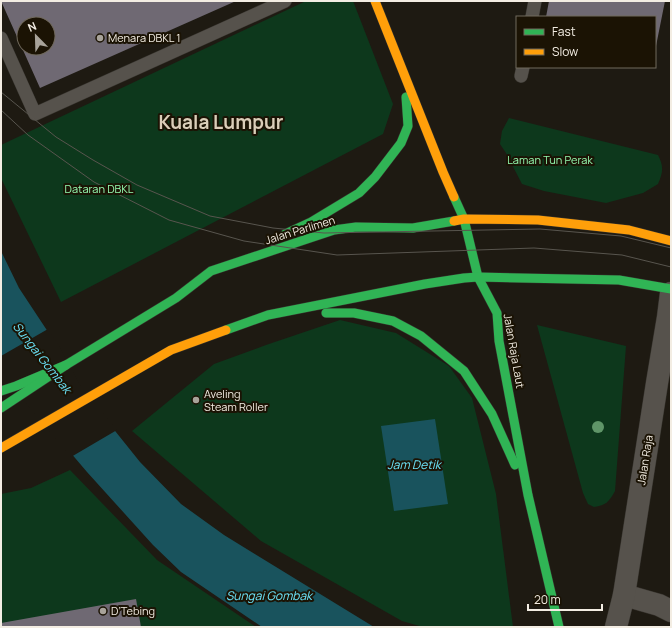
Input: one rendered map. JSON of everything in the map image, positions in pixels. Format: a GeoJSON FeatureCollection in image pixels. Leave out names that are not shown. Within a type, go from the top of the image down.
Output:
{"type":"FeatureCollection","features":[{"type":"Feature","properties":{"kind":"main road","name":"Jalan Raja Laut"},"geometry":{"type":"LineString","coordinates":[[375,1],[442,172],[464,219],[478,277],[497,313],[500,341],[528,495],[558,627]]}},
{"type":"Feature","properties":{"kind":"main road"},"geometry":{"type":"LineString","coordinates":[[211,271],[311,222],[359,193],[375,177],[401,143],[408,126],[405,77]]}},
{"type":"Feature","properties":{"kind":"main road","name":"Jalan Parlimen"},"geometry":{"type":"LineString","coordinates":[[1,408],[66,365],[176,298],[211,271],[334,230],[356,227],[413,228],[464,219],[538,220],[629,230],[671,241]]}},
{"type":"Feature","properties":{"kind":"main road"},"geometry":{"type":"LineString","coordinates":[[1,448],[171,350],[268,315],[425,284],[478,277],[619,280],[671,289]]}},
{"type":"Feature","properties":{"kind":"main road"},"geometry":{"type":"LineString","coordinates":[[268,315],[354,313],[393,321],[421,336],[464,371],[492,414],[528,495]]}},
{"type":"Feature","properties":{"kind":"main road"},"geometry":{"type":"LineString","coordinates":[[1,391],[66,365]]}},
{"type":"Feature","properties":{"kind":"street","name":"Jalan Raja"},"geometry":{"type":"LineString","coordinates":[[616,627],[624,595],[671,293]]}},
{"type":"Feature","properties":{"kind":"street"},"geometry":{"type":"LineString","coordinates":[[624,595],[659,605],[671,611]]}},
{"type":"Feature","properties":{"kind":"lane"},"geometry":{"type":"LineString","coordinates":[[1,38],[35,114],[285,1]]}},
{"type":"Feature","properties":{"kind":"lane"},"geometry":{"type":"LineString","coordinates":[[532,16],[535,1]]}},
{"type":"Feature","properties":{"kind":"green space","name":"Dataran DBKL"},"geometry":{"type":"Polygon","coordinates":[[[306,1],[353,1],[393,104],[383,134],[61,302],[1,178],[1,145],[306,1]]]}},
{"type":"Feature","properties":{"kind":"green space","name":"Laman Tun Perak"},"geometry":{"type":"Polygon","coordinates":[[[509,118],[658,155],[662,170],[658,184],[643,193],[606,203],[544,191],[522,184],[500,144],[502,131],[509,118]]]}},
{"type":"Feature","properties":{"kind":"green space"},"geometry":{"type":"Polygon","coordinates":[[[340,320],[396,333],[449,366],[472,398],[496,494],[513,627],[423,627],[402,621],[261,541],[132,431],[214,364],[340,320]]]}},
{"type":"Feature","properties":{"kind":"green space"},"geometry":{"type":"Polygon","coordinates":[[[537,325],[626,346],[615,491],[609,500],[602,505],[594,507],[588,504],[583,493],[537,325]]]}},
{"type":"Feature","properties":{"kind":"green space"},"geometry":{"type":"Polygon","coordinates":[[[70,470],[157,560],[256,627],[1,627],[1,494],[31,488],[70,470]]]}},
{"type":"Feature","properties":{"kind":"water","name":"Sungai Gombak"},"geometry":{"type":"Polygon","coordinates":[[[1,251],[19,288],[56,344],[79,386],[140,462],[181,504],[224,535],[374,627],[262,627],[181,572],[153,545],[87,472],[30,405],[1,366],[1,251]]]}},
{"type":"Feature","properties":{"kind":"water","name":"Jam Detik"},"geometry":{"type":"Polygon","coordinates":[[[435,419],[448,504],[394,511],[381,426],[435,419]]]}},
{"type":"Feature","properties":{"kind":"pier"},"geometry":{"type":"Polygon","coordinates":[[[48,329],[58,344],[80,385],[117,430],[71,457],[29,407],[1,369],[1,356],[48,329]]]}},
{"type":"Feature","properties":{"kind":"building","name":"Menara DBKL 1"},"geometry":{"type":"Polygon","coordinates":[[[1,1],[236,1],[40,88],[26,56],[56,56],[56,16],[16,16],[16,34],[1,1]]]}},
{"type":"Feature","properties":{"kind":"building"},"geometry":{"type":"Polygon","coordinates":[[[549,1],[665,1],[656,46],[656,16],[546,16],[549,1]]]}},
{"type":"Feature","properties":{"kind":"building","name":"D’Tebing"},"geometry":{"type":"Polygon","coordinates":[[[136,599],[141,627],[1,627],[1,623],[136,599]]]}},
{"type":"Feature","properties":{"kind":"tram line"},"geometry":{"type":"LineString","coordinates":[[1,92],[56,137],[93,160],[137,185],[210,216],[273,228],[324,233],[540,229],[621,236],[671,248]]}},
{"type":"Feature","properties":{"kind":"tram line"},"geometry":{"type":"LineString","coordinates":[[1,110],[28,135],[94,182],[169,220],[244,241],[337,255],[534,248],[622,255],[671,267]]}},
{"type":"Feature","properties":{"kind":"traffic: fast"},"geometry":{"type":"LineString","coordinates":[[285,234],[311,222],[359,193],[375,177],[401,143],[408,126],[406,97]]}},
{"type":"Feature","properties":{"kind":"traffic: fast"},"geometry":{"type":"LineString","coordinates":[[454,197],[464,219],[478,277],[497,313],[499,341],[528,495],[559,627]]}},
{"type":"Feature","properties":{"kind":"traffic: fast"},"geometry":{"type":"LineString","coordinates":[[1,408],[66,365],[176,298],[211,271],[334,230],[356,227],[413,228],[454,221]]}},
{"type":"Feature","properties":{"kind":"traffic: fast"},"geometry":{"type":"LineString","coordinates":[[226,330],[268,315],[425,284],[464,278],[619,280],[671,289]]}},
{"type":"Feature","properties":{"kind":"traffic: fast"},"geometry":{"type":"LineString","coordinates":[[326,313],[354,313],[393,321],[421,336],[464,371],[492,414],[515,465]]}},
{"type":"Feature","properties":{"kind":"traffic: fast"},"geometry":{"type":"LineString","coordinates":[[1,391],[66,365]]}},
{"type":"Feature","properties":{"kind":"traffic: slow"},"geometry":{"type":"LineString","coordinates":[[375,1],[454,197]]}},
{"type":"Feature","properties":{"kind":"traffic: slow"},"geometry":{"type":"LineString","coordinates":[[454,221],[464,219],[538,220],[629,230],[671,241]]}},
{"type":"Feature","properties":{"kind":"traffic: slow"},"geometry":{"type":"LineString","coordinates":[[1,448],[171,350],[226,330]]}},
{"type":"Feature","properties":{"kind":"place","name":"Menara DBKL 1"},"geometry":{"type":"Point","coordinates":[100,38]}},
{"type":"Feature","properties":{"kind":"place","name":"Aveling Steam Roller"},"geometry":{"type":"Point","coordinates":[196,400]}},
{"type":"Feature","properties":{"kind":"place","name":"D’Tebing"},"geometry":{"type":"Point","coordinates":[103,611]}},
{"type":"Feature","properties":{"kind":"district","name":"Kuala Lumpur"},"geometry":{"type":"Point","coordinates":[221,122]}}]}
